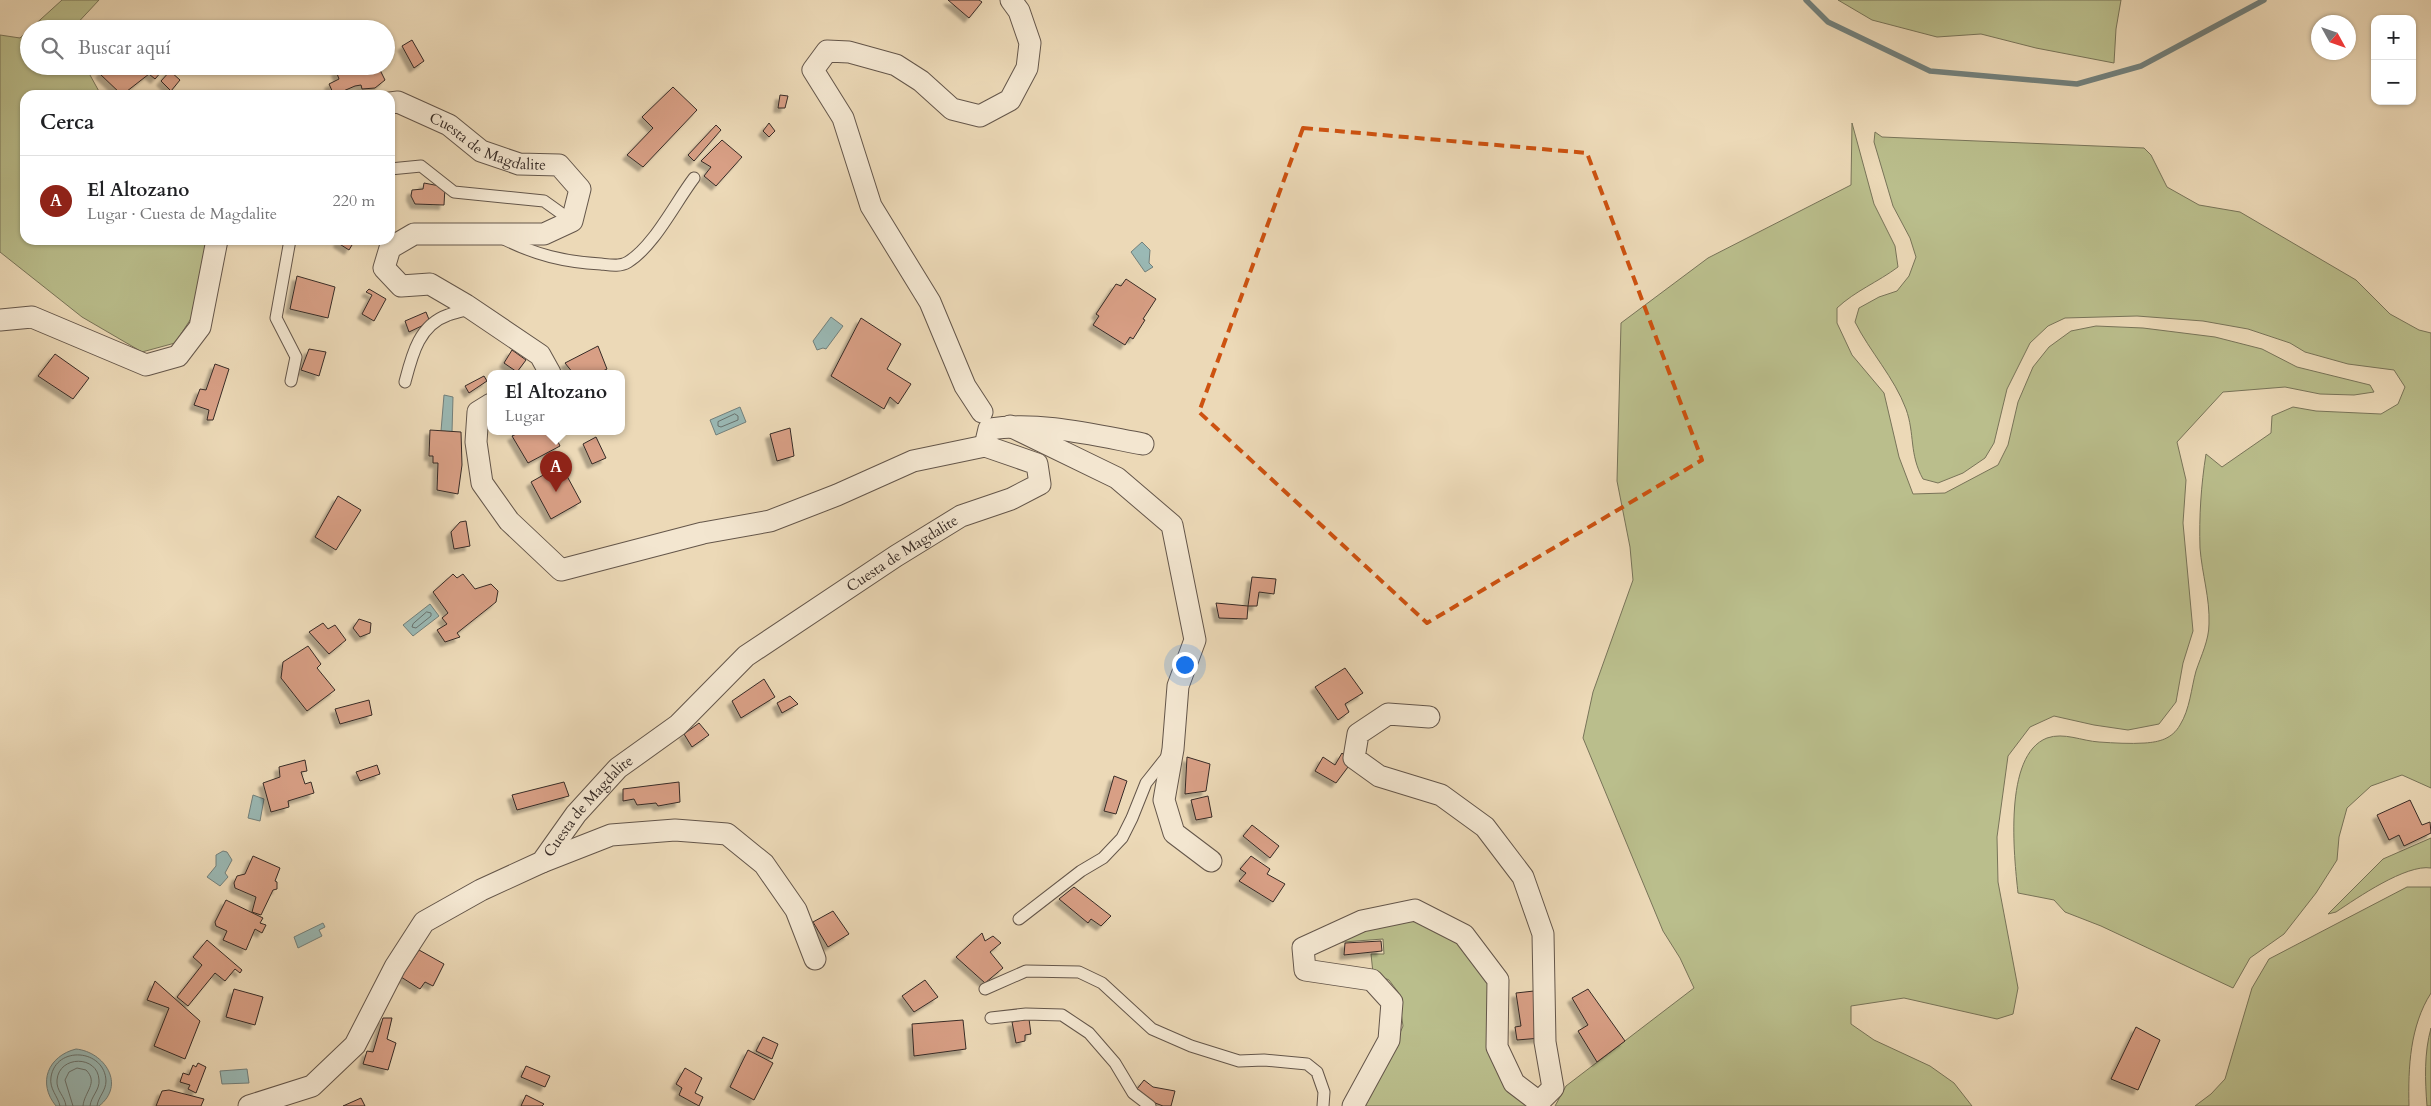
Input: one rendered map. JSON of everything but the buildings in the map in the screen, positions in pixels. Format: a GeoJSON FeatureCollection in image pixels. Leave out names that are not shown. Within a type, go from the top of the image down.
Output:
{"type":"FeatureCollection","features":[{"type":"Feature","properties":{"kind":"street"},"geometry":{"type":"LineString","coordinates":[[1011,0],[1019,11],[1030,43],[1027,68],[1010,100],[980,116],[952,109],[921,81],[896,65],[849,52],[826,51],[813,70],[843,118],[871,206],[930,302],[964,386],[992,428],[1116,478],[1172,525],[1196,640],[1178,686],[1173,749],[1164,800],[1174,832],[1211,861]]}},
{"type":"Feature","properties":{"kind":"street","name":"Cuesta de Magdalite"},"geometry":{"type":"LineString","coordinates":[[395,102],[450,125],[481,151],[519,164],[558,165],[580,189],[572,221]]}},
{"type":"Feature","properties":{"kind":"street"},"geometry":{"type":"LineString","coordinates":[[548,370],[540,355],[471,308],[430,284],[401,286],[384,268],[390,248],[414,234],[544,234],[572,221]]}},
{"type":"Feature","properties":{"kind":"street"},"geometry":{"type":"LineString","coordinates":[[0,320],[32,317],[146,365],[178,356],[200,327],[216,245]]}},
{"type":"Feature","properties":{"kind":"street"},"geometry":{"type":"LineString","coordinates":[[487,406],[478,412],[476,442],[482,483],[509,521],[561,570],[703,533],[770,521],[837,495],[992,428],[1077,432],[1143,444]]}},
{"type":"Feature","properties":{"kind":"street","name":"Cuesta de Magdalite"},"geometry":{"type":"LineString","coordinates":[[249,1106],[312,1086],[355,1045],[394,966],[424,922],[481,890],[542,862],[576,814],[618,768],[678,725],[746,656],[896,556],[961,516],[1011,499],[1040,484],[1038,464],[992,428]]}},
{"type":"Feature","properties":{"kind":"street"},"geometry":{"type":"LineString","coordinates":[[1353,1106],[1389,1040],[1392,1002],[1372,980],[1305,970],[1303,948],[1362,921],[1415,910],[1464,935],[1498,980],[1497,1047],[1514,1083],[1539,1102],[1553,1088],[1545,1042],[1543,934],[1523,877],[1485,827],[1441,795],[1379,776],[1354,758],[1358,734],[1388,714],[1429,717]]}},
{"type":"Feature","properties":{"kind":"street"},"geometry":{"type":"LineString","coordinates":[[542,862],[611,835],[675,830],[727,834],[764,864],[796,910],[815,959]]}},
{"type":"Feature","properties":{"kind":"lane"},"geometry":{"type":"LineString","coordinates":[[395,169],[421,166],[454,192],[544,201],[572,221]]}},
{"type":"Feature","properties":{"kind":"lane"},"geometry":{"type":"LineString","coordinates":[[494,233],[544,256],[565,262],[626,264],[647,243],[694,178]]}},
{"type":"Feature","properties":{"kind":"lane"},"geometry":{"type":"LineString","coordinates":[[289,245],[276,318],[296,357],[291,381]]}},
{"type":"Feature","properties":{"kind":"lane"},"geometry":{"type":"LineString","coordinates":[[405,382],[414,347],[429,327],[449,314],[471,308]]}},
{"type":"Feature","properties":{"kind":"lane"},"geometry":{"type":"LineString","coordinates":[[1019,919],[1081,871],[1103,858],[1122,838],[1146,783],[1173,749]]}},
{"type":"Feature","properties":{"kind":"lane"},"geometry":{"type":"LineString","coordinates":[[984,989],[1026,971],[1079,972],[1102,983],[1152,1029],[1191,1046],[1239,1061],[1264,1060],[1307,1064],[1317,1072],[1324,1092],[1323,1106]]}},
{"type":"Feature","properties":{"kind":"lane"},"geometry":{"type":"LineString","coordinates":[[991,1018],[1026,1014],[1062,1015],[1089,1033],[1115,1063],[1133,1093],[1150,1106]]}},
{"type":"Feature","properties":{"kind":"highlighted area"},"geometry":{"type":"Polygon","coordinates":[[[1303,128],[1587,153],[1702,460],[1427,623],[1199,412],[1303,128]]]}},
{"type":"Feature","properties":{"kind":"green space"},"geometry":{"type":"Polygon","coordinates":[[[62,0],[99,0],[80,20],[40,20],[62,0]]]}},
{"type":"Feature","properties":{"kind":"green space"},"geometry":{"type":"Polygon","coordinates":[[[1838,0],[2121,0],[2116,29],[2114,63],[2036,48],[1981,34],[1937,37],[1872,20],[1838,0]]]}},
{"type":"Feature","properties":{"kind":"green space"},"geometry":{"type":"Polygon","coordinates":[[[0,35],[20,38],[20,75],[90,75],[98,90],[20,90],[20,245],[206,245],[192,317],[175,343],[142,352],[82,317],[0,252],[0,35]]]}},
{"type":"Feature","properties":{"kind":"green space"},"geometry":{"type":"Polygon","coordinates":[[[1852,123],[1874,204],[1895,246],[1898,267],[1837,308],[1837,323],[1852,355],[1884,393],[1899,457],[1913,494],[1945,493],[1998,465],[2008,445],[2018,402],[2033,367],[2049,347],[2071,331],[2096,326],[2143,328],[2215,337],[2262,349],[2297,367],[2370,385],[2374,392],[2354,395],[2320,394],[2285,387],[2223,392],[2177,442],[2186,480],[2183,523],[2193,631],[2183,663],[2176,702],[2159,724],[2128,730],[2054,716],[2030,727],[2008,756],[1997,837],[1998,882],[2018,988],[2013,1014],[1997,1019],[1904,998],[1851,1006],[1851,1024],[1874,1040],[1930,1066],[1954,1083],[1972,1106],[1555,1106],[1566,1086],[1694,988],[1680,958],[1663,931],[1583,738],[1593,692],[1633,580],[1630,547],[1617,481],[1621,323],[1708,258],[1851,185],[1852,123]]]}},
{"type":"Feature","properties":{"kind":"green space"},"geometry":{"type":"Polygon","coordinates":[[[1875,132],[1882,137],[2144,148],[2151,155],[2167,187],[2199,205],[2240,212],[2356,280],[2390,314],[2419,330],[2431,333],[2431,788],[2402,775],[2371,786],[2347,808],[2339,837],[2337,860],[2316,893],[2284,934],[2250,958],[2233,988],[2101,926],[2065,912],[2054,900],[2018,893],[2014,832],[2017,785],[2023,764],[2033,748],[2053,736],[2073,737],[2099,742],[2150,743],[2169,737],[2180,725],[2188,706],[2196,671],[2209,630],[2209,614],[2200,548],[2200,513],[2206,454],[2222,467],[2271,433],[2272,416],[2293,407],[2316,411],[2381,414],[2398,404],[2405,387],[2394,370],[2348,364],[2305,352],[2290,343],[2248,329],[2203,321],[2137,316],[2065,318],[2048,326],[2030,343],[2007,389],[1994,443],[1985,458],[1963,473],[1938,483],[1923,479],[1916,461],[1909,418],[1901,397],[1855,322],[1859,308],[1879,297],[1897,291],[1909,276],[1916,257],[1910,238],[1893,206],[1874,142],[1875,132]]]}},
{"type":"Feature","properties":{"kind":"green space"},"geometry":{"type":"Polygon","coordinates":[[[2431,838],[2431,868],[2421,868],[2395,876],[2336,912],[2328,914],[2383,859],[2431,838]]]}},
{"type":"Feature","properties":{"kind":"green space"},"geometry":{"type":"Polygon","coordinates":[[[2407,887],[2431,887],[2431,993],[2419,1019],[2412,1047],[2409,1106],[2195,1106],[2211,1094],[2225,1079],[2252,988],[2269,959],[2407,887]]]}},
{"type":"Feature","properties":{"kind":"green space"},"geometry":{"type":"Polygon","coordinates":[[[1418,918],[1460,941],[1492,982],[1489,1047],[1528,1106],[1361,1106],[1385,1068],[1403,1026],[1398,992],[1389,980],[1373,973],[1371,954],[1384,954],[1383,939],[1317,944],[1354,930],[1418,918]]]}},
{"type":"Feature","properties":{"kind":"green space"},"geometry":{"type":"Polygon","coordinates":[[[2431,1028],[2431,1106],[2427,1106],[2427,1047],[2431,1028]]]}},
{"type":"Feature","properties":{"kind":"water"},"geometry":{"type":"Polygon","coordinates":[[[1142,242],[1150,250],[1149,263],[1153,267],[1145,272],[1131,252],[1142,242]]]}},
{"type":"Feature","properties":{"kind":"water"},"geometry":{"type":"Polygon","coordinates":[[[831,317],[843,326],[826,349],[817,350],[813,341],[831,317]]]}},
{"type":"Feature","properties":{"kind":"water"},"geometry":{"type":"Polygon","coordinates":[[[444,395],[453,397],[452,432],[441,431],[444,395]]]}},
{"type":"Feature","properties":{"kind":"water"},"geometry":{"type":"Polygon","coordinates":[[[740,407],[746,422],[716,435],[710,420],[740,407]]]}},
{"type":"Feature","properties":{"kind":"water"},"geometry":{"type":"Polygon","coordinates":[[[430,604],[439,616],[413,636],[403,625],[430,604]]]}},
{"type":"Feature","properties":{"kind":"water"},"geometry":{"type":"Polygon","coordinates":[[[253,795],[264,799],[260,821],[248,818],[253,795]]]}},
{"type":"Feature","properties":{"kind":"water"},"geometry":{"type":"Polygon","coordinates":[[[223,851],[227,852],[232,860],[225,873],[228,877],[220,886],[207,877],[216,866],[216,855],[223,851]]]}},
{"type":"Feature","properties":{"kind":"water"},"geometry":{"type":"Polygon","coordinates":[[[323,923],[325,927],[319,930],[322,936],[298,948],[294,937],[323,923]]]}},
{"type":"Feature","properties":{"kind":"water"},"geometry":{"type":"Polygon","coordinates":[[[76,1049],[96,1056],[109,1071],[111,1089],[107,1098],[99,1106],[56,1106],[50,1097],[47,1080],[52,1064],[66,1053],[76,1049]]]}},
{"type":"Feature","properties":{"kind":"water"},"geometry":{"type":"Polygon","coordinates":[[[247,1069],[249,1083],[222,1084],[220,1071],[247,1069]]]}},
{"type":"Feature","properties":{"kind":"waterway"},"geometry":{"type":"LineString","coordinates":[[1806,0],[1828,22],[1930,71],[2077,84],[2141,66],[2264,0]]}},
{"type":"Feature","properties":{"kind":"place","name":"El Altozano"},"geometry":{"type":"Point","coordinates":[556,492]}}]}
